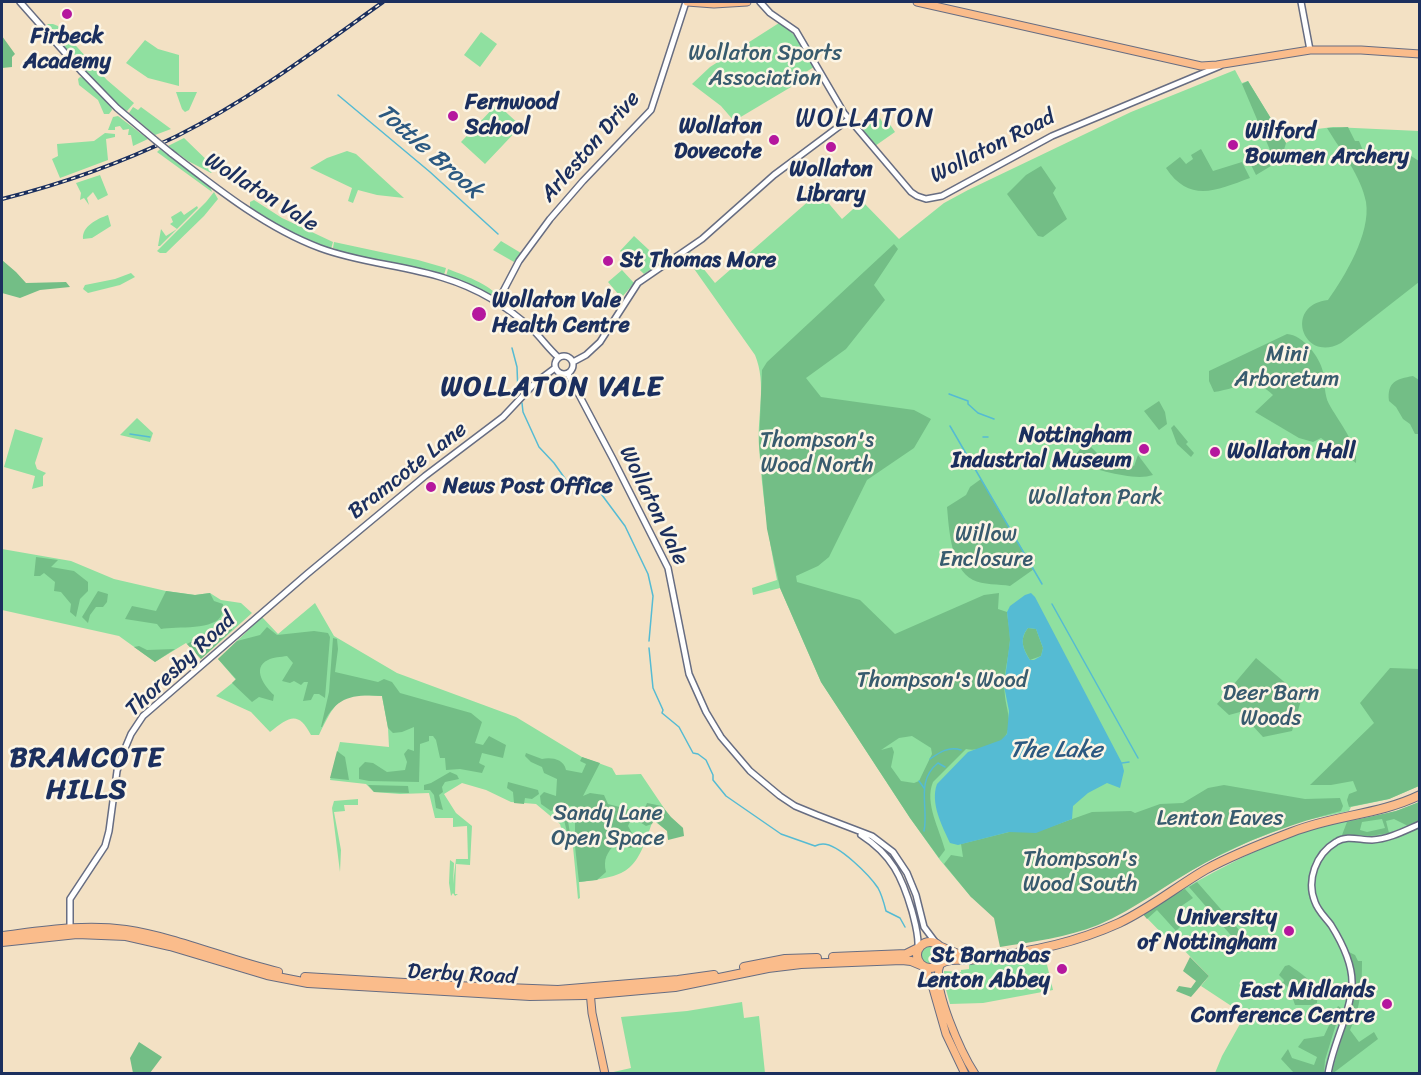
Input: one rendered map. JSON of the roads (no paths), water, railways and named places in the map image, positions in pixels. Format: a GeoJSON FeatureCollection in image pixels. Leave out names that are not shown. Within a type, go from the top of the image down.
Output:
{"type":"FeatureCollection","features":[{"type":"Feature","properties":{"kind":"highway"},"geometry":{"type":"LineString","coordinates":[[982,957],[978,960],[948,960],[932,969],[923,967],[918,958],[918,948],[927,942],[937,944],[957,954],[982,957],[1057,944],[1107,928],[1131,916],[1206,869],[1245,851],[1309,826],[1384,809],[1419,795]]}},
{"type":"Feature","properties":{"kind":"highway","name":"Derby Road"},"geometry":{"type":"LineString","coordinates":[[2,936],[109,928],[142,933],[270,970],[310,978],[528,990],[590,991],[691,985],[801,964],[902,960],[911,961],[923,967]]}},
{"type":"Feature","properties":{"kind":"highway","name":"Derby Road"},"geometry":{"type":"LineString","coordinates":[[2,942],[70,931],[141,939],[267,975],[308,983],[530,996],[574,996],[590,991],[692,979],[786,959],[906,954],[918,948]]}},
{"type":"Feature","properties":{"kind":"highway"},"geometry":{"type":"LineString","coordinates":[[937,944],[943,953],[940,965]]}},
{"type":"Feature","properties":{"kind":"main road"},"geometry":{"type":"LineString","coordinates":[[686,2],[714,4],[747,2]]}},
{"type":"Feature","properties":{"kind":"main road"},"geometry":{"type":"LineString","coordinates":[[917,2],[1201,68],[1310,50],[1361,50],[1419,54]]}},
{"type":"Feature","properties":{"kind":"main road"},"geometry":{"type":"LineString","coordinates":[[940,965],[938,978],[943,999],[953,1029],[975,1074]]}},
{"type":"Feature","properties":{"kind":"main road"},"geometry":{"type":"LineString","coordinates":[[923,967],[931,979],[946,1034],[965,1074]]}},
{"type":"Feature","properties":{"kind":"main road"},"geometry":{"type":"LineString","coordinates":[[590,991],[592,1013],[605,1074]]}},
{"type":"Feature","properties":{"kind":"main road"},"geometry":{"type":"LineString","coordinates":[[574,996],[585,1000],[592,1013]]}},
{"type":"Feature","properties":{"kind":"main road"},"geometry":{"type":"LineString","coordinates":[[960,1063],[965,1056]]}},
{"type":"Feature","properties":{"kind":"street","name":"Wollaton Vale"},"geometry":{"type":"LineString","coordinates":[[20,2],[117,108],[171,153],[241,204],[304,242],[342,255],[444,278],[473,289],[531,328],[558,357],[564,357],[573,362]]}},
{"type":"Feature","properties":{"kind":"street","name":"Arleston Drive"},"geometry":{"type":"LineString","coordinates":[[497,303],[519,261],[550,219],[651,110],[686,2]]}},
{"type":"Feature","properties":{"kind":"street","name":"Wollaton Road"},"geometry":{"type":"LineString","coordinates":[[760,2],[770,13],[791,26],[800,36],[846,116],[911,192],[919,197],[932,199],[946,194],[1052,136],[1188,78],[1201,68]]}},
{"type":"Feature","properties":{"kind":"street"},"geometry":{"type":"LineString","coordinates":[[1301,2],[1310,50]]}},
{"type":"Feature","properties":{"kind":"street"},"geometry":{"type":"LineString","coordinates":[[1187,63],[1191,69],[1188,78]]}},
{"type":"Feature","properties":{"kind":"street"},"geometry":{"type":"LineString","coordinates":[[558,357],[555,368],[559,372],[568,374],[572,370],[573,362],[586,355],[600,342],[638,283],[702,239],[769,179],[834,129],[839,119],[846,116]]}},
{"type":"Feature","properties":{"kind":"street","name":"Bramcote Lane"},"geometry":{"type":"LineString","coordinates":[[307,574],[425,476],[503,417],[535,382],[555,368]]}},
{"type":"Feature","properties":{"kind":"street","name":"Wollaton Vale"},"geometry":{"type":"LineString","coordinates":[[568,374],[664,558],[672,584],[689,674],[706,712],[722,737],[750,771],[795,806],[872,836],[886,845],[904,869],[916,895],[925,929],[937,944]]}},
{"type":"Feature","properties":{"kind":"street","name":"Thoresby Road"},"geometry":{"type":"LineString","coordinates":[[70,931],[70,901],[105,846],[117,771],[127,742],[136,725],[149,710],[307,574]]}},
{"type":"Feature","properties":{"kind":"street"},"geometry":{"type":"LineString","coordinates":[[1328,1074],[1347,1008],[1352,979],[1346,955],[1331,926],[1315,903],[1312,887],[1316,864],[1324,852],[1341,839],[1378,839],[1397,834],[1419,824]]}},
{"type":"Feature","properties":{"kind":"street","name":"Wollaton Vale"},"geometry":{"type":"LineString","coordinates":[[855,831],[885,853],[898,873],[914,916],[918,948]]}},
{"type":"Feature","properties":{"kind":"street"},"geometry":{"type":"LineString","coordinates":[[898,873],[904,869]]}},
{"type":"Feature","properties":{"kind":"street"},"geometry":{"type":"LineString","coordinates":[[914,916],[921,914]]}},
{"type":"Feature","properties":{"kind":"water","name":"The Lake"},"geometry":{"type":"Polygon","coordinates":[[[1031,593],[1035,597],[1122,763],[1124,771],[1120,788],[1107,783],[1088,793],[1073,806],[1072,819],[1036,833],[1009,832],[958,845],[950,843],[936,807],[937,784],[968,752],[1001,740],[1007,734],[1009,711],[1004,686],[1010,640],[1007,612],[1010,606],[1031,593]],[[1028,628],[1023,640],[1030,660],[1041,656],[1043,648],[1036,629],[1028,628]]]}},
{"type":"Feature","properties":{"kind":"waterway","name":"Tottle Brook"},"geometry":{"type":"LineString","coordinates":[[338,95],[430,172],[498,234]]}},
{"type":"Feature","properties":{"kind":"waterway","name":"Tottle Brook"},"geometry":{"type":"LineString","coordinates":[[512,348],[517,367],[518,393]]}},
{"type":"Feature","properties":{"kind":"waterway"},"geometry":{"type":"LineString","coordinates":[[952,395],[949,394],[968,401],[968,404],[978,413],[994,419]]}},
{"type":"Feature","properties":{"kind":"waterway","name":"Tottle Brook"},"geometry":{"type":"LineString","coordinates":[[522,403],[523,412],[539,447],[566,480],[583,486],[596,487],[625,526],[648,574],[653,596],[649,641]]}},
{"type":"Feature","properties":{"kind":"waterway"},"geometry":{"type":"LineString","coordinates":[[950,426],[1042,584]]}},
{"type":"Feature","properties":{"kind":"waterway"},"geometry":{"type":"LineString","coordinates":[[130,434],[150,437]]}},
{"type":"Feature","properties":{"kind":"waterway"},"geometry":{"type":"LineString","coordinates":[[983,437],[988,437]]}},
{"type":"Feature","properties":{"kind":"waterway"},"geometry":{"type":"LineString","coordinates":[[1052,604],[1138,758]]}},
{"type":"Feature","properties":{"kind":"waterway","name":"Tottle Brook"},"geometry":{"type":"LineString","coordinates":[[649,648],[653,688],[663,710],[662,713],[679,727],[693,753],[706,760],[713,780],[726,796],[781,834],[815,846],[823,844],[837,849],[868,876],[878,888],[886,911],[900,918],[905,927]]}},
{"type":"Feature","properties":{"kind":"waterway"},"geometry":{"type":"LineString","coordinates":[[930,759],[949,749],[961,750]]}},
{"type":"Feature","properties":{"kind":"waterway"},"geometry":{"type":"LineString","coordinates":[[1122,763],[1129,762]]}},
{"type":"Feature","properties":{"kind":"waterway"},"geometry":{"type":"LineString","coordinates":[[924,831],[924,795],[927,778],[938,763],[945,767]]}},
{"type":"Feature","properties":{"kind":"waterway"},"geometry":{"type":"LineString","coordinates":[[919,781],[924,788]]}},
{"type":"Feature","properties":{"kind":"railway"},"geometry":{"type":"LineString","coordinates":[[2,199],[91,172],[177,136],[257,90],[383,2]]}},
{"type":"Feature","properties":{"kind":"place","name":"Firbeck Academy"},"geometry":{"type":"Point","coordinates":[67,14]}},
{"type":"Feature","properties":{"kind":"place","name":"Fernwood School"},"geometry":{"type":"Point","coordinates":[453,116]}},
{"type":"Feature","properties":{"kind":"place","name":"Wollaton Dovecote"},"geometry":{"type":"Point","coordinates":[774,140]}},
{"type":"Feature","properties":{"kind":"place","name":"Wilford Bowmen Archery"},"geometry":{"type":"Point","coordinates":[1233,145]}},
{"type":"Feature","properties":{"kind":"place","name":"Wollaton Library"},"geometry":{"type":"Point","coordinates":[831,147]}},
{"type":"Feature","properties":{"kind":"place","name":"St Thomas More"},"geometry":{"type":"Point","coordinates":[608,261]}},
{"type":"Feature","properties":{"kind":"place","name":"Wollaton Vale Health Centre"},"geometry":{"type":"Point","coordinates":[479,314]}},
{"type":"Feature","properties":{"kind":"place","name":"Nottingham Industrial Museum"},"geometry":{"type":"Point","coordinates":[1144,449]}},
{"type":"Feature","properties":{"kind":"place","name":"Wollaton Hall"},"geometry":{"type":"Point","coordinates":[1215,452]}},
{"type":"Feature","properties":{"kind":"place","name":"News Post Office"},"geometry":{"type":"Point","coordinates":[431,487]}},
{"type":"Feature","properties":{"kind":"place","name":"University of Nottingham"},"geometry":{"type":"Point","coordinates":[1289,931]}},
{"type":"Feature","properties":{"kind":"place","name":"St Barnabas Lenton Abbey"},"geometry":{"type":"Point","coordinates":[1062,969]}},
{"type":"Feature","properties":{"kind":"place","name":"East Midlands Conference Centre"},"geometry":{"type":"Point","coordinates":[1387,1004]}},
{"type":"Feature","properties":{"kind":"district","name":"WOLLATON"},"geometry":{"type":"Point","coordinates":[865,119]}},
{"type":"Feature","properties":{"kind":"district","name":"WOLLATON VALE"},"geometry":{"type":"Point","coordinates":[552,388]}},
{"type":"Feature","properties":{"kind":"district","name":"BRAMCOTE HILLS"},"geometry":{"type":"Point","coordinates":[87,775]}},
{"type":"Feature","properties":{"kind":"park label","name":"Wollaton Sports Association"},"geometry":{"type":"Point","coordinates":[765,66]}},
{"type":"Feature","properties":{"kind":"park label","name":"Mini Arboretum"},"geometry":{"type":"Point","coordinates":[1287,368]}},
{"type":"Feature","properties":{"kind":"park label","name":"Thompson's Wood North"},"geometry":{"type":"Point","coordinates":[817,454]}},
{"type":"Feature","properties":{"kind":"park label","name":"Wollaton Park"},"geometry":{"type":"Point","coordinates":[1095,498]}},
{"type":"Feature","properties":{"kind":"park label","name":"Willow Enclosure"},"geometry":{"type":"Point","coordinates":[986,548]}},
{"type":"Feature","properties":{"kind":"park label","name":"Thompson's Wood"},"geometry":{"type":"Point","coordinates":[942,681]}},
{"type":"Feature","properties":{"kind":"park label","name":"Deer Barn Woods"},"geometry":{"type":"Point","coordinates":[1271,706]}},
{"type":"Feature","properties":{"kind":"park label","name":"Lenton Eaves"},"geometry":{"type":"Point","coordinates":[1220,819]}},
{"type":"Feature","properties":{"kind":"park label","name":"Sandy Lane Open Space"},"geometry":{"type":"Point","coordinates":[608,826]}},
{"type":"Feature","properties":{"kind":"park label","name":"Thompson's Wood South"},"geometry":{"type":"Point","coordinates":[1080,872]}}]}
